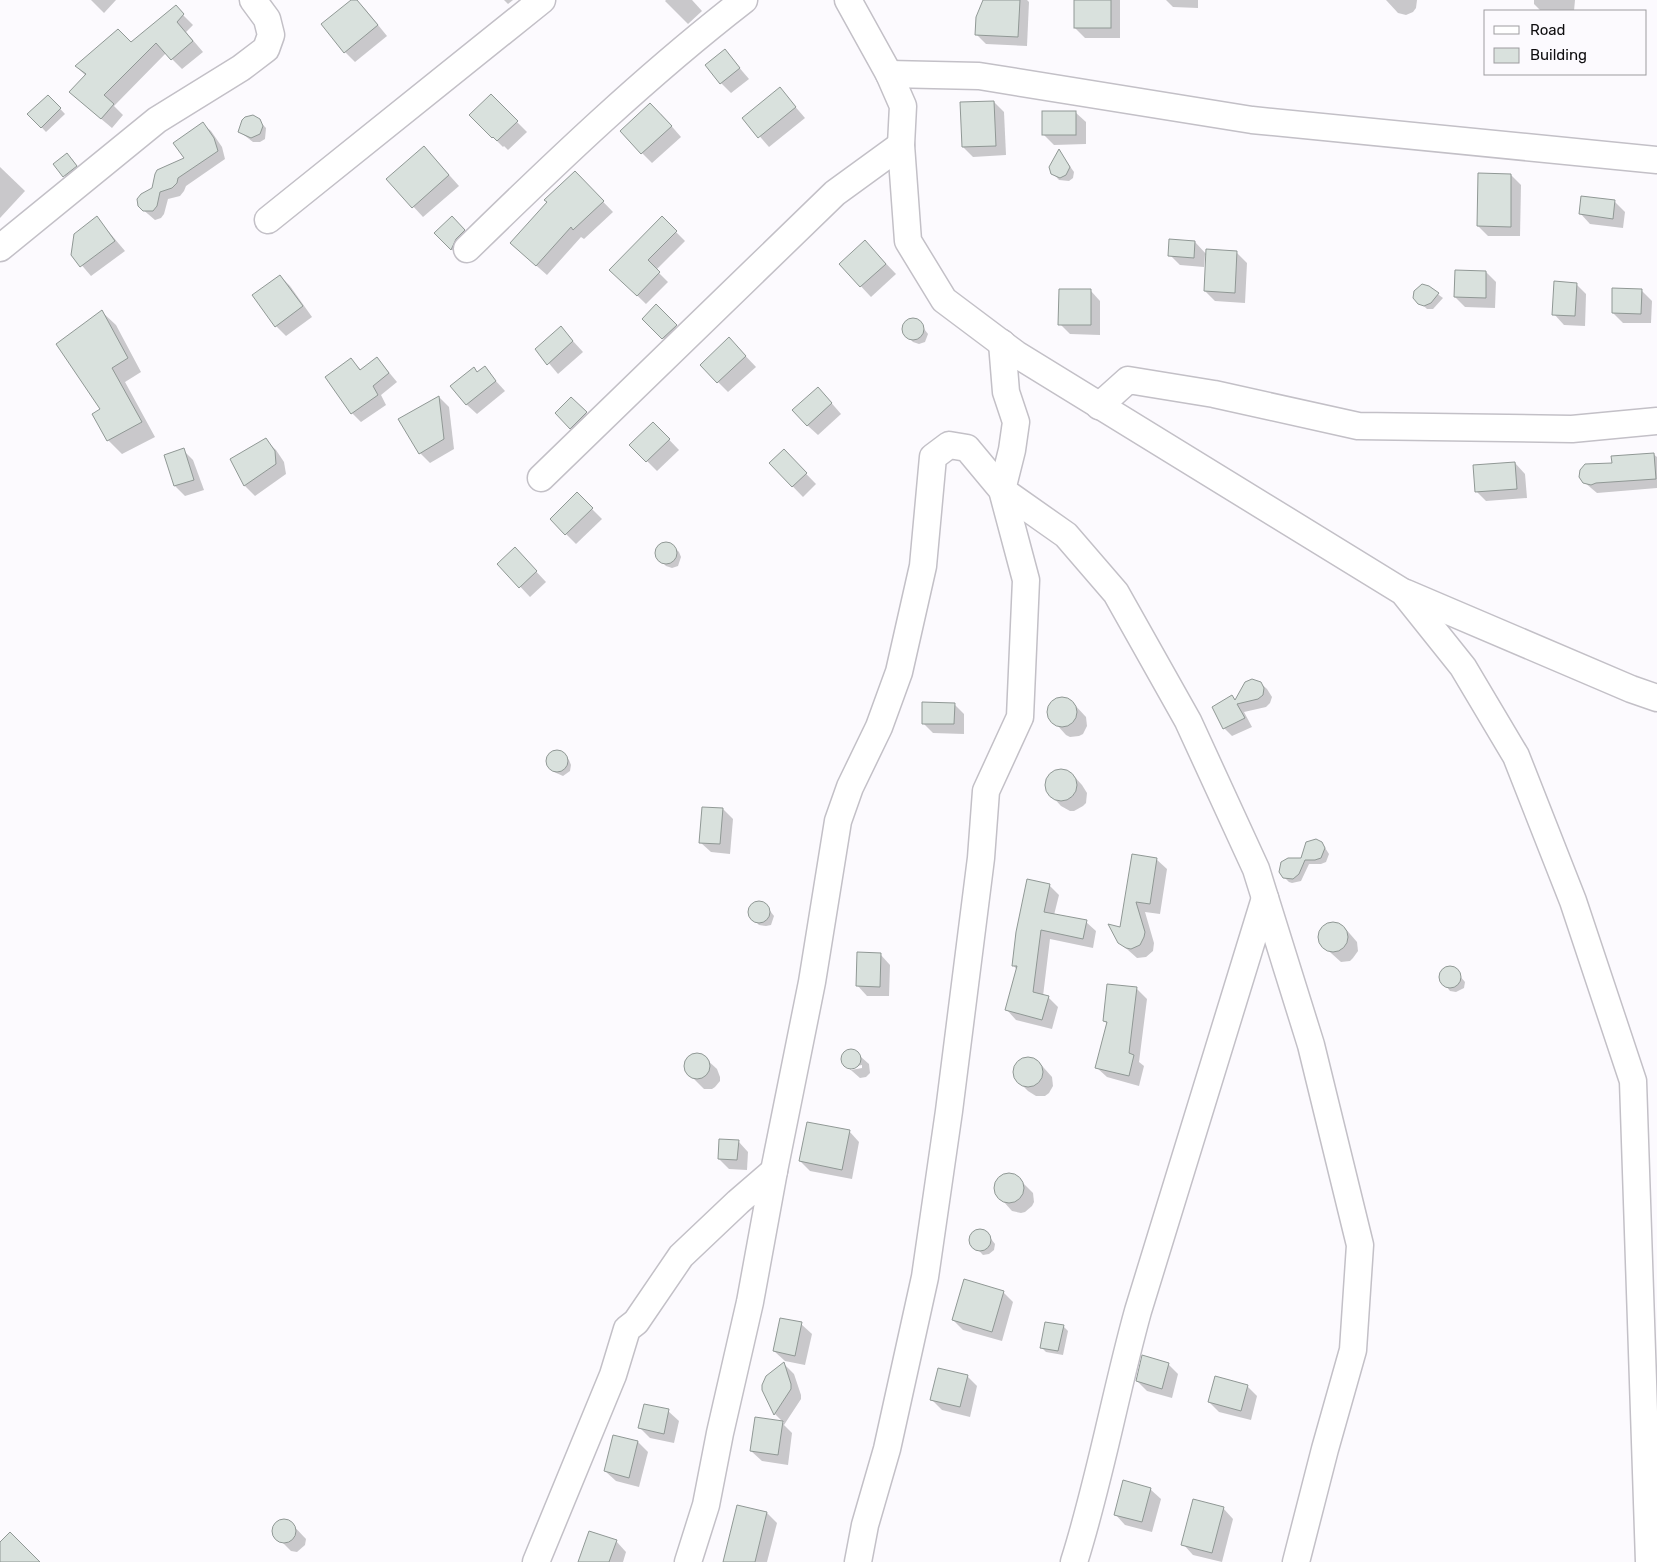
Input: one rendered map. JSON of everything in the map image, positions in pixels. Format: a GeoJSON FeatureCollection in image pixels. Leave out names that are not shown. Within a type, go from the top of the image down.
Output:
{"type":"FeatureCollection","features":[{"type":"Feature","properties":{"kind":"street"},"geometry":{"type":"LineString","coordinates":[[0,248],[158,120],[241,68],[266,49],[271,35],[267,19],[253,0]]}},
{"type":"Feature","properties":{"kind":"street"},"geometry":{"type":"LineString","coordinates":[[268,220],[542,0]]}},
{"type":"Feature","properties":{"kind":"street"},"geometry":{"type":"LineString","coordinates":[[468,249],[547,171],[711,26],[744,0]]}},
{"type":"Feature","properties":{"kind":"street"},"geometry":{"type":"LineString","coordinates":[[848,0],[889,74],[903,106],[901,145],[908,241],[944,300],[1016,354],[1403,592],[1631,689],[1657,698]]}},
{"type":"Feature","properties":{"kind":"street"},"geometry":{"type":"LineString","coordinates":[[889,74],[979,76],[1252,120],[1657,160]]}},
{"type":"Feature","properties":{"kind":"street"},"geometry":{"type":"LineString","coordinates":[[541,478],[836,193],[901,145]]}},
{"type":"Feature","properties":{"kind":"street"},"geometry":{"type":"LineString","coordinates":[[858,1562],[865,1525],[887,1449],[925,1277],[949,1111],[981,858],[986,791],[1020,717],[1026,580],[1002,490],[1012,450],[1016,422],[1006,392],[1002,343]]}},
{"type":"Feature","properties":{"kind":"street"},"geometry":{"type":"LineString","coordinates":[[1099,406],[1128,380],[1214,394],[1358,426],[1572,430],[1657,420]]}},
{"type":"Feature","properties":{"kind":"street"},"geometry":{"type":"LineString","coordinates":[[688,1562],[706,1505],[720,1433],[750,1302],[812,982],[838,821],[850,787],[879,727],[899,672],[922,566],[933,457],[949,445],[967,448],[1002,490],[1066,536],[1116,594],[1188,721],[1256,869],[1311,1045],[1360,1245],[1353,1350],[1324,1448],[1296,1562]]}},
{"type":"Feature","properties":{"kind":"street"},"geometry":{"type":"LineString","coordinates":[[1403,592],[1463,667],[1516,756],[1573,901],[1633,1082],[1649,1562]]}},
{"type":"Feature","properties":{"kind":"street"},"geometry":{"type":"LineString","coordinates":[[1074,1562],[1089,1517],[1122,1368],[1138,1310],[1265,898]]}},
{"type":"Feature","properties":{"kind":"street"},"geometry":{"type":"LineString","coordinates":[[536,1562],[613,1375],[627,1329],[636,1322],[681,1256],[774,1171]]}},
{"type":"Feature","properties":{"kind":"building"},"geometry":{"type":"Polygon","coordinates":[[[351,0],[357,0],[378,25],[344,53],[321,24],[351,0]]]}},
{"type":"Feature","properties":{"kind":"building"},"geometry":{"type":"Polygon","coordinates":[[[983,0],[1020,0],[1018,37],[975,35],[976,17],[983,0]]]}},
{"type":"Feature","properties":{"kind":"building"},"geometry":{"type":"Polygon","coordinates":[[[1074,0],[1111,0],[1111,28],[1074,28],[1074,0]]]}},
{"type":"Feature","properties":{"kind":"building"},"geometry":{"type":"Polygon","coordinates":[[[176,5],[184,14],[177,22],[193,41],[171,60],[156,43],[104,95],[114,104],[101,119],[69,92],[86,74],[75,66],[118,29],[131,42],[176,5]]]}},
{"type":"Feature","properties":{"kind":"building"},"geometry":{"type":"Polygon","coordinates":[[[725,49],[740,68],[720,84],[705,65],[725,49]]]}},
{"type":"Feature","properties":{"kind":"building"},"geometry":{"type":"Polygon","coordinates":[[[780,87],[796,107],[758,138],[742,118],[780,87]]]}},
{"type":"Feature","properties":{"kind":"building"},"geometry":{"type":"Polygon","coordinates":[[[491,94],[518,121],[497,141],[469,115],[491,94]]]}},
{"type":"Feature","properties":{"kind":"building"},"geometry":{"type":"Polygon","coordinates":[[[48,95],[61,108],[41,128],[27,114],[48,95]]]}},
{"type":"Feature","properties":{"kind":"building"},"geometry":{"type":"Polygon","coordinates":[[[994,101],[996,146],[962,147],[960,102],[994,101]]]}},
{"type":"Feature","properties":{"kind":"building"},"geometry":{"type":"Polygon","coordinates":[[[650,103],[672,126],[641,154],[620,131],[650,103]]]}},
{"type":"Feature","properties":{"kind":"building"},"geometry":{"type":"Polygon","coordinates":[[[1042,111],[1076,111],[1076,135],[1042,135],[1042,111]]]}},
{"type":"Feature","properties":{"kind":"building"},"geometry":{"type":"Polygon","coordinates":[[[253,115],[260,119],[263,126],[260,134],[251,138],[238,132],[242,120],[253,115]]]}},
{"type":"Feature","properties":{"kind":"building"},"geometry":{"type":"Polygon","coordinates":[[[203,122],[214,138],[218,151],[178,178],[177,183],[172,188],[160,192],[157,206],[153,211],[143,211],[138,206],[137,199],[141,194],[152,188],[157,170],[184,158],[173,143],[203,122]]]}},
{"type":"Feature","properties":{"kind":"building"},"geometry":{"type":"Polygon","coordinates":[[[424,146],[449,175],[412,208],[386,179],[424,146]]]}},
{"type":"Feature","properties":{"kind":"building"},"geometry":{"type":"Polygon","coordinates":[[[1059,149],[1070,167],[1066,175],[1060,178],[1051,174],[1049,167],[1059,149]]]}},
{"type":"Feature","properties":{"kind":"building"},"geometry":{"type":"Polygon","coordinates":[[[67,153],[77,166],[63,177],[53,164],[67,153]]]}},
{"type":"Feature","properties":{"kind":"building"},"geometry":{"type":"Polygon","coordinates":[[[575,171],[604,201],[573,230],[571,227],[536,266],[510,243],[547,202],[544,200],[575,171]]]}},
{"type":"Feature","properties":{"kind":"building"},"geometry":{"type":"Polygon","coordinates":[[[1478,173],[1511,174],[1511,227],[1477,226],[1478,173]]]}},
{"type":"Feature","properties":{"kind":"building"},"geometry":{"type":"Polygon","coordinates":[[[1581,196],[1615,200],[1613,219],[1579,214],[1581,196]]]}},
{"type":"Feature","properties":{"kind":"building"},"geometry":{"type":"Polygon","coordinates":[[[97,216],[115,241],[80,267],[71,255],[74,234],[97,216]]]}},
{"type":"Feature","properties":{"kind":"building"},"geometry":{"type":"Polygon","coordinates":[[[452,216],[465,230],[456,239],[451,250],[434,233],[452,216]]]}},
{"type":"Feature","properties":{"kind":"building"},"geometry":{"type":"Polygon","coordinates":[[[662,216],[677,231],[648,260],[660,272],[637,296],[609,270],[662,216]]]}},
{"type":"Feature","properties":{"kind":"building"},"geometry":{"type":"Polygon","coordinates":[[[1169,239],[1195,241],[1194,258],[1168,256],[1169,239]]]}},
{"type":"Feature","properties":{"kind":"building"},"geometry":{"type":"Polygon","coordinates":[[[865,240],[886,264],[860,287],[839,264],[865,240]]]}},
{"type":"Feature","properties":{"kind":"building"},"geometry":{"type":"Polygon","coordinates":[[[1206,249],[1237,251],[1235,293],[1204,291],[1206,249]]]}},
{"type":"Feature","properties":{"kind":"building"},"geometry":{"type":"Polygon","coordinates":[[[1455,270],[1486,271],[1486,298],[1454,297],[1455,270]]]}},
{"type":"Feature","properties":{"kind":"building"},"geometry":{"type":"Polygon","coordinates":[[[280,275],[303,306],[275,327],[252,295],[280,275]]]}},
{"type":"Feature","properties":{"kind":"building"},"geometry":{"type":"Polygon","coordinates":[[[1554,281],[1577,283],[1575,316],[1552,315],[1554,281]]]}},
{"type":"Feature","properties":{"kind":"building"},"geometry":{"type":"Polygon","coordinates":[[[1422,284],[1429,286],[1439,293],[1431,303],[1424,306],[1418,304],[1413,298],[1414,291],[1422,284]]]}},
{"type":"Feature","properties":{"kind":"building"},"geometry":{"type":"Polygon","coordinates":[[[1612,288],[1642,289],[1641,314],[1612,313],[1612,288]]]}},
{"type":"Feature","properties":{"kind":"building"},"geometry":{"type":"Polygon","coordinates":[[[1059,289],[1091,289],[1091,325],[1058,325],[1059,289]]]}},
{"type":"Feature","properties":{"kind":"building"},"geometry":{"type":"Polygon","coordinates":[[[656,304],[677,325],[662,339],[642,319],[656,304]]]}},
{"type":"Feature","properties":{"kind":"building"},"geometry":{"type":"Polygon","coordinates":[[[102,310],[128,358],[112,368],[142,422],[107,441],[92,414],[100,409],[56,344],[102,310]]]}},
{"type":"Feature","properties":{"kind":"building"},"geometry":{"type":"Polygon","coordinates":[[[913,318],[921,321],[924,329],[921,337],[913,340],[905,337],[902,329],[905,321],[913,318]]]}},
{"type":"Feature","properties":{"kind":"building"},"geometry":{"type":"Polygon","coordinates":[[[561,326],[573,341],[547,365],[535,349],[561,326]]]}},
{"type":"Feature","properties":{"kind":"building"},"geometry":{"type":"Polygon","coordinates":[[[729,337],[746,356],[717,383],[700,365],[729,337]]]}},
{"type":"Feature","properties":{"kind":"building"},"geometry":{"type":"Polygon","coordinates":[[[377,357],[389,373],[373,386],[378,395],[351,414],[325,377],[351,358],[360,370],[377,357]]]}},
{"type":"Feature","properties":{"kind":"building"},"geometry":{"type":"Polygon","coordinates":[[[485,366],[496,381],[466,405],[450,386],[474,367],[477,372],[485,366]]]}},
{"type":"Feature","properties":{"kind":"building"},"geometry":{"type":"Polygon","coordinates":[[[818,387],[832,403],[807,426],[792,410],[818,387]]]}},
{"type":"Feature","properties":{"kind":"building"},"geometry":{"type":"Polygon","coordinates":[[[439,396],[444,439],[419,454],[398,419],[439,396]]]}},
{"type":"Feature","properties":{"kind":"building"},"geometry":{"type":"Polygon","coordinates":[[[571,397],[587,412],[570,429],[555,413],[571,397]]]}},
{"type":"Feature","properties":{"kind":"building"},"geometry":{"type":"Polygon","coordinates":[[[653,422],[670,439],[646,462],[629,445],[653,422]]]}},
{"type":"Feature","properties":{"kind":"building"},"geometry":{"type":"Polygon","coordinates":[[[266,438],[275,451],[276,464],[244,486],[230,459],[266,438]]]}},
{"type":"Feature","properties":{"kind":"building"},"geometry":{"type":"Polygon","coordinates":[[[184,448],[194,480],[174,486],[164,455],[184,448]]]}},
{"type":"Feature","properties":{"kind":"building"},"geometry":{"type":"Polygon","coordinates":[[[784,449],[807,473],[792,487],[769,463],[784,449]]]}},
{"type":"Feature","properties":{"kind":"building"},"geometry":{"type":"Polygon","coordinates":[[[1654,453],[1656,479],[1596,483],[1591,485],[1583,483],[1579,477],[1580,470],[1585,464],[1612,463],[1611,456],[1654,453]]]}},
{"type":"Feature","properties":{"kind":"building"},"geometry":{"type":"Polygon","coordinates":[[[1515,462],[1517,489],[1475,492],[1473,465],[1515,462]]]}},
{"type":"Feature","properties":{"kind":"building"},"geometry":{"type":"Polygon","coordinates":[[[577,492],[593,508],[565,535],[550,519],[577,492]]]}},
{"type":"Feature","properties":{"kind":"building"},"geometry":{"type":"Polygon","coordinates":[[[666,542],[674,545],[677,553],[674,561],[666,564],[658,561],[655,553],[658,545],[666,542]]]}},
{"type":"Feature","properties":{"kind":"building"},"geometry":{"type":"Polygon","coordinates":[[[515,547],[537,571],[519,588],[497,564],[515,547]]]}},
{"type":"Feature","properties":{"kind":"building"},"geometry":{"type":"Polygon","coordinates":[[[1252,679],[1261,682],[1264,688],[1263,695],[1258,699],[1237,704],[1245,718],[1223,729],[1212,707],[1232,695],[1235,700],[1245,682],[1252,679]]]}},
{"type":"Feature","properties":{"kind":"building"},"geometry":{"type":"Polygon","coordinates":[[[1062,697],[1073,701],[1077,712],[1073,723],[1062,727],[1051,723],[1047,712],[1051,701],[1062,697]]]}},
{"type":"Feature","properties":{"kind":"building"},"geometry":{"type":"Polygon","coordinates":[[[922,702],[955,703],[954,724],[922,724],[922,702]]]}},
{"type":"Feature","properties":{"kind":"building"},"geometry":{"type":"Polygon","coordinates":[[[557,750],[565,753],[568,761],[565,769],[557,772],[549,769],[546,761],[549,753],[557,750]]]}},
{"type":"Feature","properties":{"kind":"building"},"geometry":{"type":"Polygon","coordinates":[[[1061,769],[1067,770],[1072,774],[1076,779],[1076,791],[1072,796],[1067,800],[1061,801],[1055,800],[1050,796],[1046,791],[1045,785],[1046,779],[1050,774],[1055,770],[1061,769]]]}},
{"type":"Feature","properties":{"kind":"building"},"geometry":{"type":"Polygon","coordinates":[[[702,807],[723,808],[720,844],[699,843],[702,807]]]}},
{"type":"Feature","properties":{"kind":"building"},"geometry":{"type":"Polygon","coordinates":[[[1316,839],[1322,842],[1325,848],[1321,858],[1305,860],[1299,874],[1293,879],[1283,878],[1279,872],[1281,862],[1288,858],[1301,858],[1306,842],[1316,839]]]}},
{"type":"Feature","properties":{"kind":"building"},"geometry":{"type":"Polygon","coordinates":[[[1132,854],[1157,858],[1150,904],[1136,902],[1145,932],[1144,937],[1140,945],[1131,949],[1118,943],[1108,924],[1120,927],[1132,854]]]}},
{"type":"Feature","properties":{"kind":"building"},"geometry":{"type":"Polygon","coordinates":[[[1027,879],[1050,884],[1044,912],[1087,920],[1083,939],[1041,930],[1033,992],[1049,996],[1042,1020],[1005,1010],[1017,966],[1012,966],[1016,932],[1027,879]]]}},
{"type":"Feature","properties":{"kind":"building"},"geometry":{"type":"Polygon","coordinates":[[[759,901],[767,904],[770,912],[767,920],[759,923],[751,920],[748,912],[751,904],[759,901]]]}},
{"type":"Feature","properties":{"kind":"building"},"geometry":{"type":"Polygon","coordinates":[[[1333,922],[1344,926],[1348,937],[1344,948],[1333,952],[1322,948],[1318,937],[1322,926],[1333,922]]]}},
{"type":"Feature","properties":{"kind":"building"},"geometry":{"type":"Polygon","coordinates":[[[857,952],[881,953],[880,987],[856,986],[857,952]]]}},
{"type":"Feature","properties":{"kind":"building"},"geometry":{"type":"Polygon","coordinates":[[[1450,966],[1458,969],[1461,977],[1458,985],[1450,988],[1442,985],[1439,977],[1442,969],[1450,966]]]}},
{"type":"Feature","properties":{"kind":"building"},"geometry":{"type":"Polygon","coordinates":[[[1107,984],[1137,987],[1129,1053],[1134,1055],[1129,1076],[1095,1068],[1107,1022],[1103,1021],[1107,984]]]}},
{"type":"Feature","properties":{"kind":"building"},"geometry":{"type":"Polygon","coordinates":[[[851,1049],[858,1052],[861,1059],[858,1066],[851,1069],[844,1066],[841,1059],[844,1052],[851,1049]]]}},
{"type":"Feature","properties":{"kind":"building"},"geometry":{"type":"Polygon","coordinates":[[[697,1053],[706,1057],[710,1066],[706,1075],[697,1079],[688,1075],[684,1066],[688,1057],[697,1053]]]}},
{"type":"Feature","properties":{"kind":"building"},"geometry":{"type":"Polygon","coordinates":[[[1028,1057],[1039,1061],[1043,1072],[1039,1083],[1028,1087],[1017,1083],[1013,1072],[1017,1061],[1028,1057]]]}},
{"type":"Feature","properties":{"kind":"building"},"geometry":{"type":"Polygon","coordinates":[[[807,1122],[850,1130],[842,1170],[799,1161],[807,1122]]]}},
{"type":"Feature","properties":{"kind":"building"},"geometry":{"type":"Polygon","coordinates":[[[719,1139],[739,1140],[737,1160],[718,1159],[719,1139]]]}},
{"type":"Feature","properties":{"kind":"building"},"geometry":{"type":"Polygon","coordinates":[[[1009,1173],[1020,1177],[1024,1188],[1020,1199],[1009,1203],[998,1199],[994,1188],[998,1177],[1009,1173]]]}},
{"type":"Feature","properties":{"kind":"building"},"geometry":{"type":"Polygon","coordinates":[[[980,1229],[988,1232],[991,1240],[988,1248],[980,1251],[972,1248],[969,1240],[972,1232],[980,1229]]]}},
{"type":"Feature","properties":{"kind":"building"},"geometry":{"type":"Polygon","coordinates":[[[964,1279],[1004,1291],[992,1332],[952,1320],[964,1279]]]}},
{"type":"Feature","properties":{"kind":"building"},"geometry":{"type":"Polygon","coordinates":[[[780,1318],[802,1322],[795,1356],[773,1351],[780,1318]]]}},
{"type":"Feature","properties":{"kind":"building"},"geometry":{"type":"Polygon","coordinates":[[[1045,1322],[1064,1325],[1058,1351],[1040,1348],[1045,1322]]]}},
{"type":"Feature","properties":{"kind":"building"},"geometry":{"type":"Polygon","coordinates":[[[1142,1355],[1169,1363],[1162,1389],[1136,1381],[1142,1355]]]}},
{"type":"Feature","properties":{"kind":"building"},"geometry":{"type":"Polygon","coordinates":[[[784,1362],[791,1389],[774,1415],[762,1390],[762,1385],[766,1376],[784,1362]]]}},
{"type":"Feature","properties":{"kind":"building"},"geometry":{"type":"Polygon","coordinates":[[[938,1368],[968,1375],[960,1407],[930,1400],[938,1368]]]}},
{"type":"Feature","properties":{"kind":"building"},"geometry":{"type":"Polygon","coordinates":[[[1215,1376],[1248,1385],[1241,1411],[1208,1402],[1215,1376]]]}},
{"type":"Feature","properties":{"kind":"building"},"geometry":{"type":"Polygon","coordinates":[[[644,1404],[669,1409],[664,1434],[638,1428],[644,1404]]]}},
{"type":"Feature","properties":{"kind":"building"},"geometry":{"type":"Polygon","coordinates":[[[755,1417],[783,1421],[778,1455],[750,1451],[755,1417]]]}},
{"type":"Feature","properties":{"kind":"building"},"geometry":{"type":"Polygon","coordinates":[[[613,1435],[638,1441],[629,1478],[604,1471],[613,1435]]]}},
{"type":"Feature","properties":{"kind":"building"},"geometry":{"type":"Polygon","coordinates":[[[1123,1480],[1151,1488],[1142,1522],[1114,1515],[1123,1480]]]}},
{"type":"Feature","properties":{"kind":"building"},"geometry":{"type":"Polygon","coordinates":[[[1193,1499],[1224,1507],[1212,1553],[1181,1545],[1193,1499]]]}},
{"type":"Feature","properties":{"kind":"building"},"geometry":{"type":"Polygon","coordinates":[[[737,1505],[767,1512],[755,1562],[723,1562],[737,1505]]]}},
{"type":"Feature","properties":{"kind":"building"},"geometry":{"type":"Polygon","coordinates":[[[284,1519],[292,1523],[296,1531],[292,1539],[284,1543],[276,1539],[272,1531],[276,1523],[284,1519]]]}},
{"type":"Feature","properties":{"kind":"building"},"geometry":{"type":"Polygon","coordinates":[[[589,1531],[617,1540],[609,1562],[578,1562],[589,1531]]]}},
{"type":"Feature","properties":{"kind":"building"},"geometry":{"type":"Polygon","coordinates":[[[10,1532],[40,1562],[0,1562],[0,1542],[10,1532]]]}}]}
